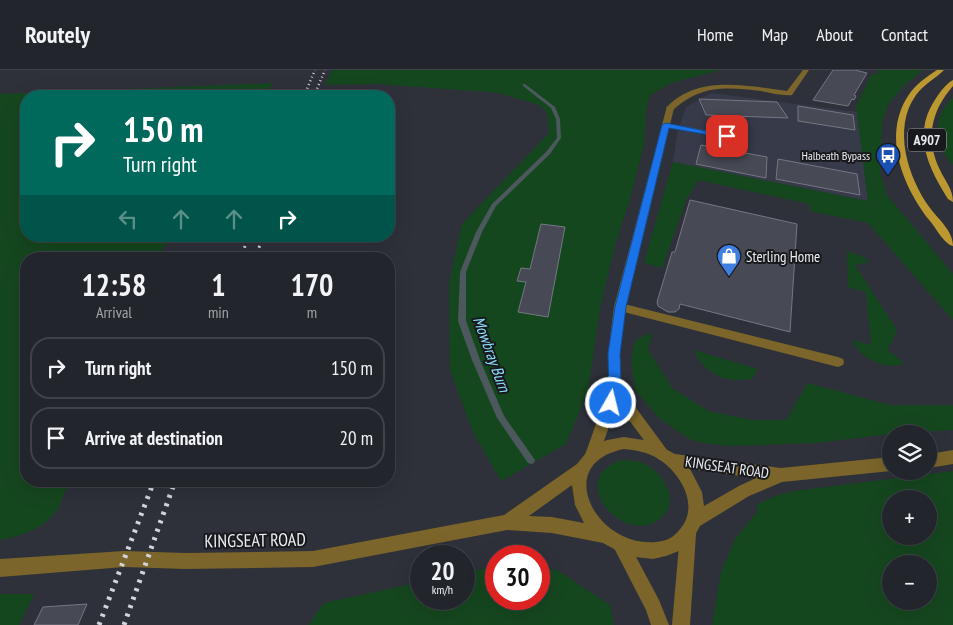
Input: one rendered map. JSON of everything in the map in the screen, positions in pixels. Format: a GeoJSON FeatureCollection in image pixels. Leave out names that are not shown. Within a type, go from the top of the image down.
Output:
{"type":"FeatureCollection","features":[{"type":"Feature","properties":{"kind":"main road","name":"A907"},"geometry":{"type":"LineString","coordinates":[[941,70],[923,82],[912,94],[901,119],[899,139],[909,176],[919,198],[939,227],[953,243]]}},
{"type":"Feature","properties":{"kind":"main road","name":"A907"},"geometry":{"type":"LineString","coordinates":[[953,82],[940,94],[929,116],[926,131],[935,170],[953,200]]}},
{"type":"Feature","properties":{"kind":"street"},"geometry":{"type":"LineString","coordinates":[[592,455],[615,390],[614,354],[620,307],[670,108],[679,99],[693,91],[715,86],[790,93],[806,70]]}},
{"type":"Feature","properties":{"kind":"street"},"geometry":{"type":"LineString","coordinates":[[666,125],[727,136]]}},
{"type":"Feature","properties":{"kind":"street"},"geometry":{"type":"LineString","coordinates":[[620,307],[838,362]]}},
{"type":"Feature","properties":{"kind":"street"},"geometry":{"type":"LineString","coordinates":[[615,390],[632,415],[668,457]]}},
{"type":"Feature","properties":{"kind":"street","name":"KINGSEAT ROAD"},"geometry":{"type":"LineString","coordinates":[[507,522],[583,468],[592,455],[607,446],[624,443],[641,444],[668,457],[781,474],[882,465]]}},
{"type":"Feature","properties":{"kind":"street","name":"KINGSEAT ROAD"},"geometry":{"type":"LineString","coordinates":[[668,457],[685,473],[693,488],[697,505],[692,527]]}},
{"type":"Feature","properties":{"kind":"street"},"geometry":{"type":"LineString","coordinates":[[937,460],[953,458]]}},
{"type":"Feature","properties":{"kind":"street","name":"KINGSEAT ROAD"},"geometry":{"type":"LineString","coordinates":[[583,468],[579,485],[582,503],[590,520],[604,535],[621,546],[641,551],[660,551],[676,545],[692,527],[744,491],[781,474]]}},
{"type":"Feature","properties":{"kind":"street","name":"KINGSEAT ROAD"},"geometry":{"type":"LineString","coordinates":[[0,568],[124,560],[313,559],[507,522],[552,525],[604,535]]}},
{"type":"Feature","properties":{"kind":"street"},"geometry":{"type":"LineString","coordinates":[[681,625],[692,527]]}},
{"type":"Feature","properties":{"kind":"street"},"geometry":{"type":"LineString","coordinates":[[621,546],[653,606],[660,625]]}},
{"type":"Feature","properties":{"kind":"shaded area"},"geometry":{"type":"Polygon","coordinates":[[[711,93],[858,112],[868,201],[673,162],[677,134],[686,107],[711,93]]]}},
{"type":"Feature","properties":{"kind":"green space"},"geometry":{"type":"Polygon","coordinates":[[[332,70],[721,70],[671,83],[650,95],[646,110],[644,145],[629,202],[616,241],[600,307],[588,390],[566,444],[501,481],[473,432],[450,370],[449,283],[462,224],[549,133],[547,113],[540,105],[499,93],[379,84],[325,85],[332,70]]]}},
{"type":"Feature","properties":{"kind":"green space"},"geometry":{"type":"Polygon","coordinates":[[[878,70],[923,70],[904,86],[888,104],[882,123],[880,172],[886,194],[953,274],[953,320],[868,223],[810,211],[809,204],[698,180],[686,200],[662,268],[644,263],[673,162],[868,201],[856,106],[872,74],[878,74],[878,70]]]}},
{"type":"Feature","properties":{"kind":"green space"},"geometry":{"type":"Polygon","coordinates":[[[273,83],[268,90],[99,90],[273,83]]]}},
{"type":"Feature","properties":{"kind":"green space"},"geometry":{"type":"Polygon","coordinates":[[[20,93],[20,242],[167,242],[161,252],[20,252],[20,487],[67,487],[58,508],[45,523],[31,531],[0,540],[0,94],[20,93]]]}},
{"type":"Feature","properties":{"kind":"green space"},"geometry":{"type":"Polygon","coordinates":[[[953,97],[953,165],[946,157],[939,140],[938,122],[946,105],[953,97]]]}},
{"type":"Feature","properties":{"kind":"green space"},"geometry":{"type":"Polygon","coordinates":[[[847,251],[864,257],[869,262],[855,265],[897,330],[888,350],[904,363],[889,365],[874,361],[861,352],[852,340],[871,345],[866,292],[848,287],[847,251]]]}},
{"type":"Feature","properties":{"kind":"green space"},"geometry":{"type":"Polygon","coordinates":[[[652,332],[648,350],[673,389],[709,411],[751,420],[786,420],[808,383],[890,405],[953,405],[953,430],[937,431],[937,425],[882,425],[882,435],[816,443],[729,446],[691,440],[660,419],[635,390],[631,360],[636,340],[652,332]]]}},
{"type":"Feature","properties":{"kind":"green space"},"geometry":{"type":"Polygon","coordinates":[[[694,350],[758,369],[752,379],[733,380],[725,378],[704,366],[694,350]]]}},
{"type":"Feature","properties":{"kind":"green space"},"geometry":{"type":"Polygon","coordinates":[[[623,460],[632,460],[645,464],[657,473],[666,486],[670,501],[668,508],[664,515],[649,525],[634,525],[619,519],[607,508],[599,495],[598,481],[605,469],[623,460]]]}},
{"type":"Feature","properties":{"kind":"green space"},"geometry":{"type":"Polygon","coordinates":[[[953,471],[953,625],[712,625],[721,572],[735,539],[758,511],[756,505],[778,495],[794,491],[882,480],[937,480],[937,473],[953,471]]]}},
{"type":"Feature","properties":{"kind":"green space"},"geometry":{"type":"Polygon","coordinates":[[[485,568],[485,610],[550,610],[550,570],[557,570],[610,605],[614,625],[308,625],[324,603],[410,584],[410,610],[475,610],[475,570],[485,568]]]}},
{"type":"Feature","properties":{"kind":"green space"},"geometry":{"type":"Polygon","coordinates":[[[0,594],[34,594],[19,625],[0,625],[0,594]]]}},
{"type":"Feature","properties":{"kind":"building"},"geometry":{"type":"Polygon","coordinates":[[[833,70],[855,70],[867,73],[854,95],[856,96],[854,100],[852,99],[848,106],[813,100],[833,70]]]}},
{"type":"Feature","properties":{"kind":"building"},"geometry":{"type":"Polygon","coordinates":[[[699,99],[777,102],[788,118],[706,115],[699,99]]]}},
{"type":"Feature","properties":{"kind":"building"},"geometry":{"type":"Polygon","coordinates":[[[798,106],[853,115],[855,130],[798,121],[798,106]]]}},
{"type":"Feature","properties":{"kind":"building"},"geometry":{"type":"Polygon","coordinates":[[[701,145],[767,157],[766,178],[696,164],[701,145]]]}},
{"type":"Feature","properties":{"kind":"building"},"geometry":{"type":"Polygon","coordinates":[[[778,159],[857,174],[860,195],[776,179],[778,159]]]}},
{"type":"Feature","properties":{"kind":"building","name":"Sterling Home"},"geometry":{"type":"Polygon","coordinates":[[[690,200],[797,224],[790,332],[680,304],[679,309],[675,312],[668,312],[658,306],[657,302],[672,252],[675,252],[690,200]]]}},
{"type":"Feature","properties":{"kind":"building"},"geometry":{"type":"Polygon","coordinates":[[[541,224],[565,227],[548,317],[518,312],[526,282],[517,281],[521,268],[530,269],[541,224]]]}},
{"type":"Feature","properties":{"kind":"building"},"geometry":{"type":"Polygon","coordinates":[[[87,604],[78,625],[34,625],[43,607],[87,604]]]}},
{"type":"Feature","properties":{"kind":"waterway","name":"Mowbray Burn"},"geometry":{"type":"LineString","coordinates":[[524,85],[553,107],[558,119],[559,138],[548,153],[494,205],[479,232],[463,272],[462,321],[476,360],[501,418],[531,460]]}},
{"type":"Feature","properties":{"kind":"railway"},"geometry":{"type":"LineString","coordinates":[[307,90],[315,70]]}},
{"type":"Feature","properties":{"kind":"railway"},"geometry":{"type":"LineString","coordinates":[[317,90],[325,70]]}},
{"type":"Feature","properties":{"kind":"railway"},"geometry":{"type":"LineString","coordinates":[[243,252],[247,242]]}},
{"type":"Feature","properties":{"kind":"railway"},"geometry":{"type":"LineString","coordinates":[[257,252],[261,242]]}},
{"type":"Feature","properties":{"kind":"railway"},"geometry":{"type":"LineString","coordinates":[[99,625],[152,487]]}},
{"type":"Feature","properties":{"kind":"railway"},"geometry":{"type":"LineString","coordinates":[[124,625],[173,487]]}},
{"type":"Feature","properties":{"kind":"place","name":"Halbeath Bypass"},"geometry":{"type":"Point","coordinates":[888,176]}},
{"type":"Feature","properties":{"kind":"place","name":"Sterling Home"},"geometry":{"type":"Point","coordinates":[729,277]}},
{"type":"Feature","properties":{"kind":"route"},"geometry":{"type":"LineString","coordinates":[[611,403],[615,390],[614,354],[620,307],[666,125],[727,136]]}}]}
